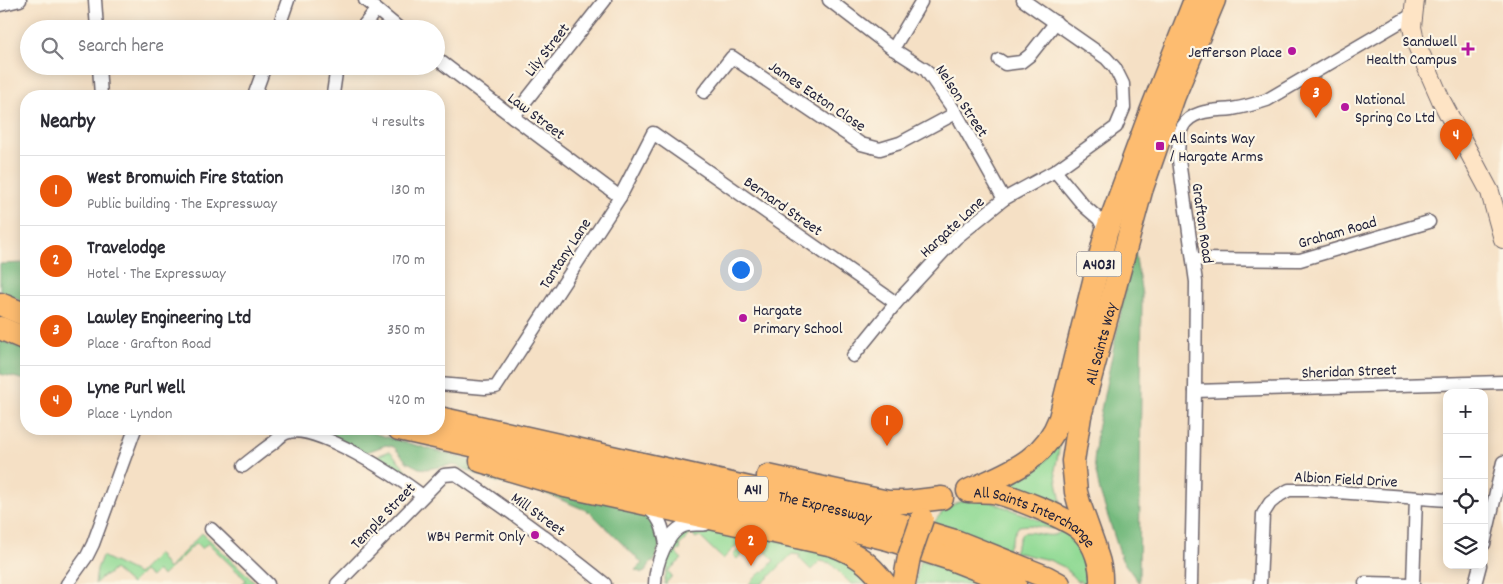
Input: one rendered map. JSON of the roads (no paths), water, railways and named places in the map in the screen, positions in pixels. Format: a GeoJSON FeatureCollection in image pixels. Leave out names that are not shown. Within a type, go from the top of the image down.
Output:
{"type":"FeatureCollection","features":[{"type":"Feature","properties":{"kind":"highway","name":"All Saints Way"},"geometry":{"type":"LineString","coordinates":[[968,492],[1023,465],[1036,455],[1056,430],[1086,318],[1106,233],[1195,0]]}},
{"type":"Feature","properties":{"kind":"highway","name":"All Saints Way"},"geometry":{"type":"LineString","coordinates":[[1102,571],[1079,503],[1075,477],[1073,461],[1080,416],[1140,191],[1174,96],[1214,0]]}},
{"type":"Feature","properties":{"kind":"highway"},"geometry":{"type":"LineString","coordinates":[[0,304],[20,312]]}},
{"type":"Feature","properties":{"kind":"highway"},"geometry":{"type":"LineString","coordinates":[[0,328],[20,336]]}},
{"type":"Feature","properties":{"kind":"highway","name":"A41"},"geometry":{"type":"LineString","coordinates":[[445,417],[464,417],[586,435],[888,502],[942,498]]}},
{"type":"Feature","properties":{"kind":"highway","name":"The Expressway"},"geometry":{"type":"LineString","coordinates":[[445,418],[892,522],[958,542],[1059,584]]}},
{"type":"Feature","properties":{"kind":"highway","name":"A41"},"geometry":{"type":"LineString","coordinates":[[406,435],[475,459],[565,486],[833,544],[852,552],[873,568],[885,584]]}},
{"type":"Feature","properties":{"kind":"highway","name":"The Expressway"},"geometry":{"type":"LineString","coordinates":[[415,435],[862,533],[951,559],[1015,584]]}},
{"type":"Feature","properties":{"kind":"highway","name":"All Saints Interchange"},"geometry":{"type":"LineString","coordinates":[[904,584],[909,557],[922,519],[928,509],[942,498],[968,492],[992,492],[1009,497],[1053,515],[1081,530],[1102,571]]}},
{"type":"Feature","properties":{"kind":"street"},"geometry":{"type":"LineString","coordinates":[[0,5],[20,0]]}},
{"type":"Feature","properties":{"kind":"street"},"geometry":{"type":"LineString","coordinates":[[95,0],[96,20]]}},
{"type":"Feature","properties":{"kind":"street"},"geometry":{"type":"LineString","coordinates":[[281,20],[288,0]]}},
{"type":"Feature","properties":{"kind":"street"},"geometry":{"type":"LineString","coordinates":[[365,0],[389,20]]}},
{"type":"Feature","properties":{"kind":"street","name":"Lily Street"},"geometry":{"type":"LineString","coordinates":[[513,118],[605,0]]}},
{"type":"Feature","properties":{"kind":"street","name":"Nelson Street"},"geometry":{"type":"LineString","coordinates":[[829,0],[893,49],[926,70],[956,113],[1004,199]]}},
{"type":"Feature","properties":{"kind":"street","name":"Hargate Lane"},"geometry":{"type":"LineString","coordinates":[[853,356],[896,303],[956,238],[1004,199],[1055,171],[1116,127],[1124,108],[1124,96],[1123,84],[1115,68],[1106,58],[1023,0]]}},
{"type":"Feature","properties":{"kind":"street"},"geometry":{"type":"LineString","coordinates":[[893,49],[921,2]]}},
{"type":"Feature","properties":{"kind":"street"},"geometry":{"type":"LineString","coordinates":[[1414,7],[1412,27],[1415,41],[1428,72],[1497,191],[1503,239]]}},
{"type":"Feature","properties":{"kind":"street","name":"Grafton Road"},"geometry":{"type":"LineString","coordinates":[[1191,584],[1196,282],[1178,153],[1179,135],[1187,120],[1200,113],[1250,106],[1267,100],[1414,7]]}},
{"type":"Feature","properties":{"kind":"street"},"geometry":{"type":"LineString","coordinates":[[368,20],[376,10]]}},
{"type":"Feature","properties":{"kind":"street"},"geometry":{"type":"LineString","coordinates":[[999,60],[1005,64],[1021,62],[1030,55],[1056,22]]}},
{"type":"Feature","properties":{"kind":"street","name":"James Eaton Close"},"geometry":{"type":"LineString","coordinates":[[704,92],[732,57],[861,144],[880,149],[900,144],[956,113]]}},
{"type":"Feature","properties":{"kind":"street","name":"Law Street"},"geometry":{"type":"LineString","coordinates":[[445,65],[513,118],[621,195]]}},
{"type":"Feature","properties":{"kind":"street"},"geometry":{"type":"LineString","coordinates":[[100,75],[101,90]]}},
{"type":"Feature","properties":{"kind":"street"},"geometry":{"type":"LineString","coordinates":[[256,90],[262,75]]}},
{"type":"Feature","properties":{"kind":"street"},"geometry":{"type":"LineString","coordinates":[[334,90],[336,75]]}},
{"type":"Feature","properties":{"kind":"street","name":"Tantany Lane"},"geometry":{"type":"LineString","coordinates":[[445,385],[485,388],[496,387],[621,195],[653,133]]}},
{"type":"Feature","properties":{"kind":"street","name":"Bernard Street"},"geometry":{"type":"LineString","coordinates":[[653,133],[896,303]]}},
{"type":"Feature","properties":{"kind":"street"},"geometry":{"type":"LineString","coordinates":[[1055,171],[1084,206],[1099,220],[1106,233]]}},
{"type":"Feature","properties":{"kind":"street"},"geometry":{"type":"LineString","coordinates":[[1084,206],[1101,209],[1117,202]]}},
{"type":"Feature","properties":{"kind":"street","name":"Graham Road"},"geometry":{"type":"LineString","coordinates":[[1193,259],[1300,260],[1429,222]]}},
{"type":"Feature","properties":{"kind":"street","name":"Sheridan Street"},"geometry":{"type":"LineString","coordinates":[[1195,391],[1503,382]]}},
{"type":"Feature","properties":{"kind":"street"},"geometry":{"type":"LineString","coordinates":[[67,584],[87,556],[93,544],[133,435]]}},
{"type":"Feature","properties":{"kind":"street"},"geometry":{"type":"LineString","coordinates":[[243,466],[283,435]]}},
{"type":"Feature","properties":{"kind":"street"},"geometry":{"type":"LineString","coordinates":[[311,435],[365,457],[395,475],[423,496]]}},
{"type":"Feature","properties":{"kind":"street"},"geometry":{"type":"LineString","coordinates":[[1486,524],[1489,502],[1503,462]]}},
{"type":"Feature","properties":{"kind":"street","name":"Temple Street"},"geometry":{"type":"LineString","coordinates":[[337,584],[444,475],[451,474]]}},
{"type":"Feature","properties":{"kind":"street","name":"Mill Street"},"geometry":{"type":"LineString","coordinates":[[451,474],[456,474],[490,497],[572,557],[605,584]]}},
{"type":"Feature","properties":{"kind":"street","name":"Albion Field Drive"},"geometry":{"type":"LineString","coordinates":[[1260,584],[1263,514],[1270,503],[1289,490],[1443,500]]}},
{"type":"Feature","properties":{"kind":"street"},"geometry":{"type":"LineString","coordinates":[[1364,583],[1411,584],[1416,498]]}},
{"type":"Feature","properties":{"kind":"street"},"geometry":{"type":"LineString","coordinates":[[637,502],[653,511],[662,525],[666,544]]}},
{"type":"Feature","properties":{"kind":"street"},"geometry":{"type":"LineString","coordinates":[[655,584],[655,572],[666,544],[674,531],[686,525],[736,523]]}},
{"type":"Feature","properties":{"kind":"street"},"geometry":{"type":"LineString","coordinates":[[211,530],[268,584]]}},
{"type":"Feature","properties":{"kind":"street"},"geometry":{"type":"LineString","coordinates":[[1475,584],[1479,569]]}},
{"type":"Feature","properties":{"kind":"place","name":"Sandwell Health Campus"},"geometry":{"type":"Point","coordinates":[1468,49]}},
{"type":"Feature","properties":{"kind":"place","name":"Jefferson Place"},"geometry":{"type":"Point","coordinates":[1292,51]}},
{"type":"Feature","properties":{"kind":"place","name":"National Spring Co Ltd"},"geometry":{"type":"Point","coordinates":[1345,107]}},
{"type":"Feature","properties":{"kind":"place","name":"Lawley Engineering Ltd"},"geometry":{"type":"Point","coordinates":[1316,118]}},
{"type":"Feature","properties":{"kind":"place","name":"All Saints Way / Hargate Arms"},"geometry":{"type":"Point","coordinates":[1160,146]}},
{"type":"Feature","properties":{"kind":"place","name":"Lyne Purl Well"},"geometry":{"type":"Point","coordinates":[1456,160]}},
{"type":"Feature","properties":{"kind":"place","name":"Hargate Primary School"},"geometry":{"type":"Point","coordinates":[743,318]}},
{"type":"Feature","properties":{"kind":"place","name":"West Bromwich Fire Station"},"geometry":{"type":"Point","coordinates":[887,446]}},
{"type":"Feature","properties":{"kind":"place","name":"WB4 Permit Only"},"geometry":{"type":"Point","coordinates":[535,535]}},
{"type":"Feature","properties":{"kind":"place","name":"Travelodge"},"geometry":{"type":"Point","coordinates":[751,566]}}]}
